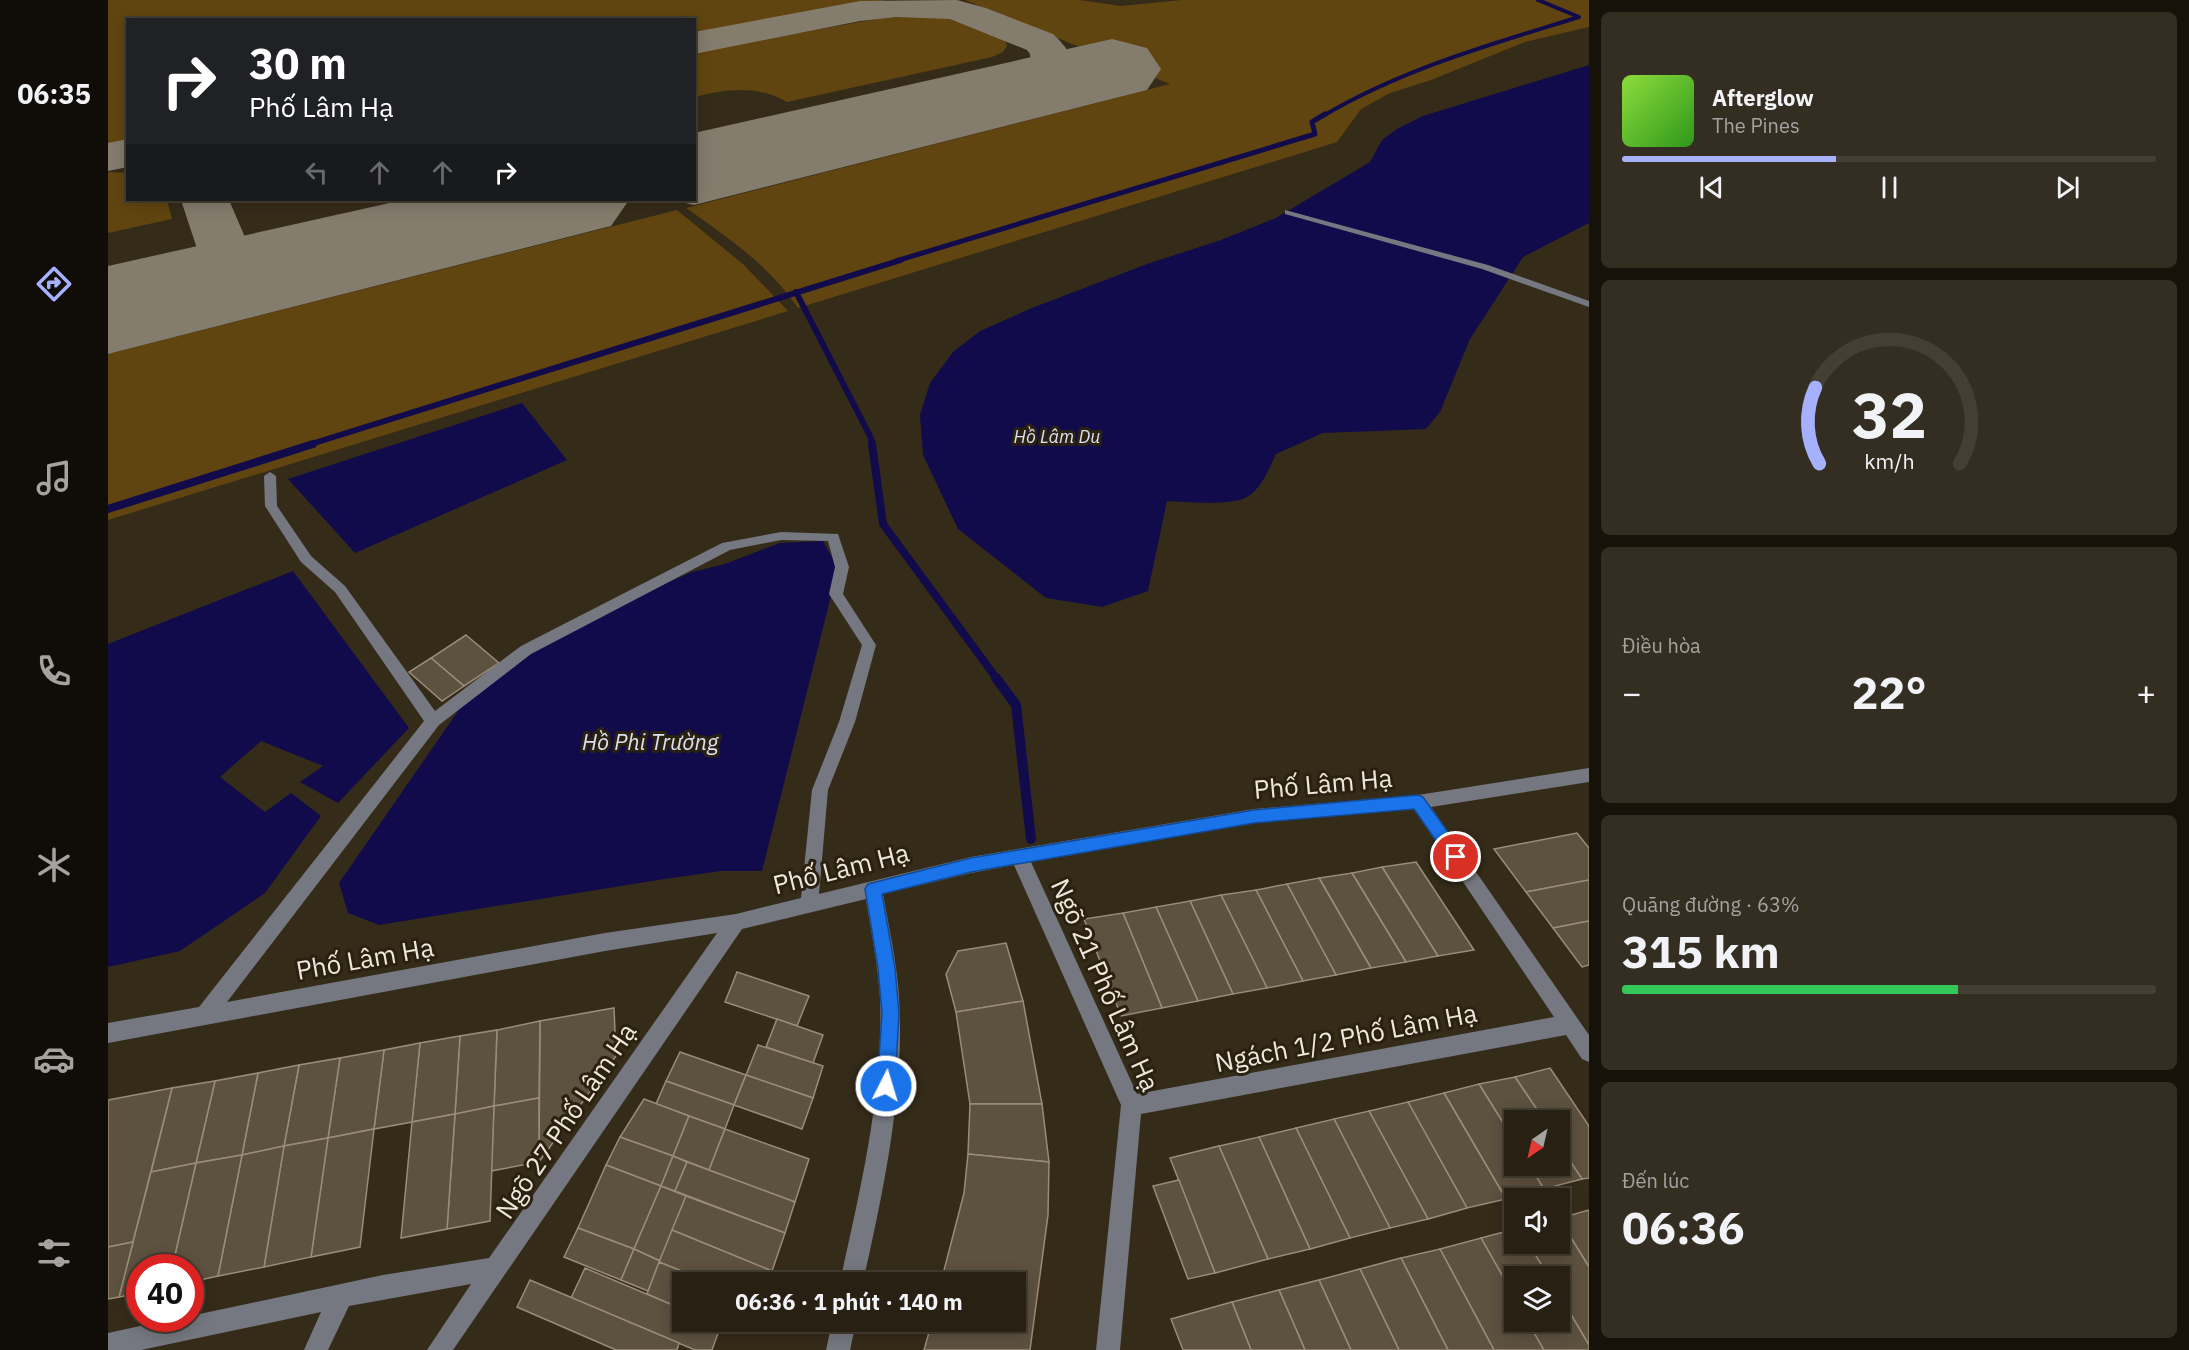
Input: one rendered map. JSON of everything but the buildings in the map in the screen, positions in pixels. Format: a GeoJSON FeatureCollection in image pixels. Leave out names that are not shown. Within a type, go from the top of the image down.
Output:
{"type":"FeatureCollection","features":[{"type":"Feature","properties":{"kind":"street"},"geometry":{"type":"LineString","coordinates":[[1288,212],[1485,267],[1589,303]]}},
{"type":"Feature","properties":{"kind":"street"},"geometry":{"type":"LineString","coordinates":[[270,476],[271,507],[306,559],[340,589],[433,721]]}},
{"type":"Feature","properties":{"kind":"street"},"geometry":{"type":"LineString","coordinates":[[204,1016],[433,721],[526,650],[727,546],[781,536],[833,537],[842,567],[836,594],[869,645],[847,723],[820,790],[810,905]]}},
{"type":"Feature","properties":{"kind":"street","name":"Phố Lâm Hạ"},"geometry":{"type":"LineString","coordinates":[[108,1033],[605,942],[736,922],[971,865],[1254,816],[1418,802],[1589,775]]}},
{"type":"Feature","properties":{"kind":"street"},"geometry":{"type":"LineString","coordinates":[[1418,802],[1589,1052]]}},
{"type":"Feature","properties":{"kind":"street","name":"Ngõ 21 Phố Lâm Hạ"},"geometry":{"type":"LineString","coordinates":[[1020,858],[1131,1105],[1108,1350]]}},
{"type":"Feature","properties":{"kind":"street"},"geometry":{"type":"LineString","coordinates":[[854,1272],[880,1140],[891,1014],[887,968],[873,889]]}},
{"type":"Feature","properties":{"kind":"street","name":"Ngõ 27 Phố Lâm Hạ"},"geometry":{"type":"LineString","coordinates":[[439,1350],[736,922]]}},
{"type":"Feature","properties":{"kind":"street","name":"Ngách 1/2 Phố Lâm Hạ"},"geometry":{"type":"LineString","coordinates":[[1131,1105],[1570,1023]]}},
{"type":"Feature","properties":{"kind":"street"},"geometry":{"type":"LineString","coordinates":[[108,1345],[341,1296],[498,1268]]}},
{"type":"Feature","properties":{"kind":"street"},"geometry":{"type":"LineString","coordinates":[[316,1350],[341,1296]]}},
{"type":"Feature","properties":{"kind":"street"},"geometry":{"type":"LineString","coordinates":[[838,1350],[842,1332]]}},
{"type":"Feature","properties":{"kind":"shaded area"},"geometry":{"type":"Polygon","coordinates":[[[108,0],[886,0],[696,36],[696,18],[126,18],[126,144],[108,147],[108,0]]]}},
{"type":"Feature","properties":{"kind":"shaded area"},"geometry":{"type":"Polygon","coordinates":[[[965,0],[1079,0],[1121,6],[1182,0],[1589,0],[1589,27],[1525,42],[1431,80],[1390,93],[1361,109],[1337,142],[798,308],[761,265],[686,208],[1170,84],[965,0]]]}},
{"type":"Feature","properties":{"kind":"shaded area"},"geometry":{"type":"Polygon","coordinates":[[[898,15],[943,17],[964,21],[1004,38],[1007,46],[1003,52],[992,57],[787,102],[765,93],[742,90],[696,97],[696,52],[898,15]]]}},
{"type":"Feature","properties":{"kind":"shaded area"},"geometry":{"type":"Polygon","coordinates":[[[108,172],[126,173],[126,201],[167,201],[172,219],[108,233],[108,172]]]}},
{"type":"Feature","properties":{"kind":"shaded area"},"geometry":{"type":"Polygon","coordinates":[[[677,210],[744,265],[788,311],[108,520],[108,354],[677,210]]]}},
{"type":"Feature","properties":{"kind":"water","name":"Hồ Lâm Du"},"geometry":{"type":"Polygon","coordinates":[[[1589,65],[1589,223],[1523,257],[1470,339],[1440,412],[1426,429],[1323,433],[1276,454],[1261,483],[1247,497],[1231,502],[1167,501],[1148,591],[1102,607],[1046,598],[958,529],[923,455],[920,415],[930,383],[953,352],[980,331],[1032,308],[1147,264],[1221,240],[1276,218],[1370,162],[1382,140],[1397,129],[1423,116],[1589,65]]]}},
{"type":"Feature","properties":{"kind":"water"},"geometry":{"type":"Polygon","coordinates":[[[522,403],[567,460],[355,553],[288,479],[522,403]]]}},
{"type":"Feature","properties":{"kind":"water","name":"Hồ Phi Trường"},"geometry":{"type":"Polygon","coordinates":[[[823,541],[838,568],[762,871],[721,871],[379,925],[348,913],[339,883],[467,698],[513,660],[608,608],[692,572],[725,564],[780,543],[823,541]]]}},
{"type":"Feature","properties":{"kind":"water"},"geometry":{"type":"Polygon","coordinates":[[[293,571],[409,728],[338,803],[300,782],[323,766],[261,741],[220,777],[265,812],[291,793],[321,816],[265,893],[180,951],[108,967],[108,644],[293,571]]]}},
{"type":"Feature","properties":{"kind":"waterway"},"geometry":{"type":"LineString","coordinates":[[1323,116],[1353,99],[1416,71],[1579,17],[1538,0]]}},
{"type":"Feature","properties":{"kind":"waterway"},"geometry":{"type":"LineString","coordinates":[[896,261],[1315,134],[1312,122],[1325,114]]}},
{"type":"Feature","properties":{"kind":"waterway"},"geometry":{"type":"LineString","coordinates":[[796,293],[901,260]]}},
{"type":"Feature","properties":{"kind":"waterway"},"geometry":{"type":"LineString","coordinates":[[308,445],[796,293]]}},
{"type":"Feature","properties":{"kind":"waterway"},"geometry":{"type":"LineString","coordinates":[[796,293],[871,438],[872,445]]}},
{"type":"Feature","properties":{"kind":"waterway"},"geometry":{"type":"LineString","coordinates":[[108,509],[313,444]]}},
{"type":"Feature","properties":{"kind":"waterway"},"geometry":{"type":"LineString","coordinates":[[872,444],[883,524],[997,679]]}},
{"type":"Feature","properties":{"kind":"waterway"},"geometry":{"type":"LineString","coordinates":[[996,678],[1016,705],[1031,839]]}},
{"type":"Feature","properties":{"kind":"taxiway"},"geometry":{"type":"LineString","coordinates":[[696,43],[860,11],[896,7],[952,9],[974,15],[1040,42],[1048,50],[1051,58],[1046,72],[1016,92]]}},
{"type":"Feature","properties":{"kind":"taxiway"},"geometry":{"type":"LineString","coordinates":[[108,157],[126,153]]}},
{"type":"Feature","properties":{"kind":"taxiway"},"geometry":{"type":"LineString","coordinates":[[205,201],[235,279]]}},
{"type":"Feature","properties":{"kind":"runway"},"geometry":{"type":"LineString","coordinates":[[696,169],[1112,69]]}},
{"type":"Feature","properties":{"kind":"runway"},"geometry":{"type":"LineString","coordinates":[[108,310],[563,201]]}},
{"type":"Feature","properties":{"kind":"route"},"geometry":{"type":"LineString","coordinates":[[886,1086],[891,1014],[887,968],[873,889],[971,865],[1254,816],[1418,802],[1456,857]]}}]}
